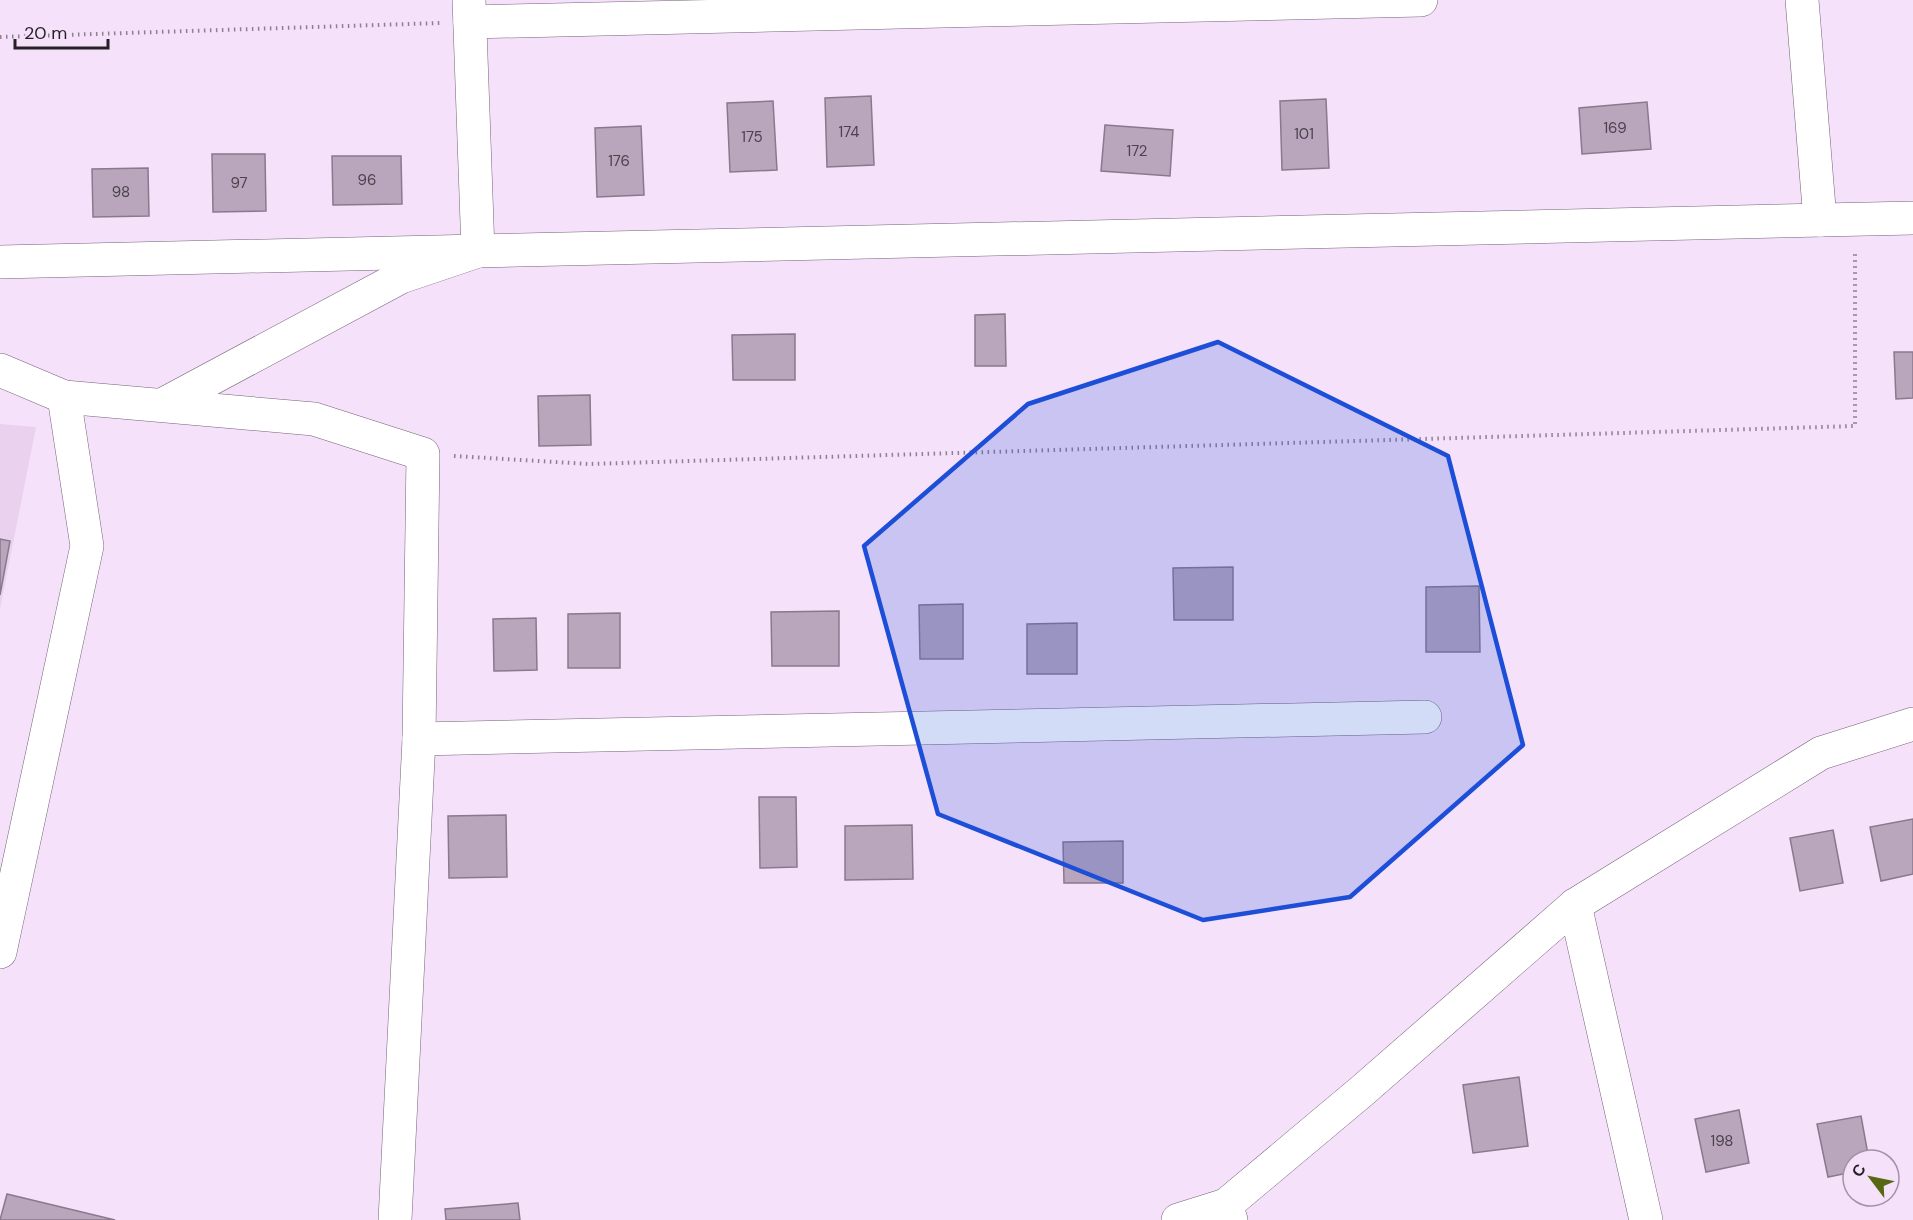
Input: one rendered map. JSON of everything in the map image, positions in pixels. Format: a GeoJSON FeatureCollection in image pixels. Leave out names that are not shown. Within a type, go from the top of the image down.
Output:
{"type":"FeatureCollection","features":[{"type":"Feature","properties":{"kind":"street"},"geometry":{"type":"LineString","coordinates":[[478,251],[470,11],[1421,0]]}},
{"type":"Feature","properties":{"kind":"street"},"geometry":{"type":"LineString","coordinates":[[1802,0],[1820,220]]}},
{"type":"Feature","properties":{"kind":"street"},"geometry":{"type":"LineString","coordinates":[[0,262],[1913,218]]}},
{"type":"Feature","properties":{"kind":"street"},"geometry":{"type":"LineString","coordinates":[[162,405],[401,277],[478,251]]}},
{"type":"Feature","properties":{"kind":"street"},"geometry":{"type":"LineString","coordinates":[[0,370],[64,397],[314,419],[423,454],[419,739],[395,1220]]}},
{"type":"Feature","properties":{"kind":"street"},"geometry":{"type":"LineString","coordinates":[[0,952],[87,546],[64,397]]}},
{"type":"Feature","properties":{"kind":"street"},"geometry":{"type":"LineString","coordinates":[[419,739],[1425,717]]}},
{"type":"Feature","properties":{"kind":"street"},"geometry":{"type":"LineString","coordinates":[[1178,1220],[1228,1212],[1575,904],[1821,753],[1913,724]]}},
{"type":"Feature","properties":{"kind":"street"},"geometry":{"type":"LineString","coordinates":[[1575,904],[1646,1220]]}},
{"type":"Feature","properties":{"kind":"path"},"geometry":{"type":"LineString","coordinates":[[0,37],[470,11]]}},
{"type":"Feature","properties":{"kind":"path"},"geometry":{"type":"LineString","coordinates":[[423,454],[589,465],[1855,426],[1855,219]]}},
{"type":"Feature","properties":{"kind":"highlighted area"},"geometry":{"type":"Polygon","coordinates":[[[1218,342],[1448,456],[1523,745],[1350,897],[1203,920],[938,814],[864,546],[1028,404],[1218,342]]]}},
{"type":"Feature","properties":{"kind":"shaded area"},"geometry":{"type":"Polygon","coordinates":[[[0,424],[36,427],[0,609],[0,424]]]}},
{"type":"Feature","properties":{"kind":"building"},"geometry":{"type":"Polygon","coordinates":[[[871,96],[874,165],[827,167],[825,98],[871,96]]]}},
{"type":"Feature","properties":{"kind":"building"},"geometry":{"type":"Polygon","coordinates":[[[1326,99],[1329,168],[1282,170],[1280,101],[1326,99]]]}},
{"type":"Feature","properties":{"kind":"building"},"geometry":{"type":"Polygon","coordinates":[[[773,101],[777,170],[730,172],[727,103],[773,101]]]}},
{"type":"Feature","properties":{"kind":"building"},"geometry":{"type":"Polygon","coordinates":[[[1647,102],[1651,149],[1582,154],[1579,108],[1647,102]]]}},
{"type":"Feature","properties":{"kind":"building"},"geometry":{"type":"Polygon","coordinates":[[[1105,125],[1173,130],[1170,176],[1101,171],[1105,125]]]}},
{"type":"Feature","properties":{"kind":"building"},"geometry":{"type":"Polygon","coordinates":[[[641,126],[644,195],[597,197],[595,128],[641,126]]]}},
{"type":"Feature","properties":{"kind":"building"},"geometry":{"type":"Polygon","coordinates":[[[212,154],[265,154],[266,211],[213,212],[212,154]]]}},
{"type":"Feature","properties":{"kind":"building"},"geometry":{"type":"Polygon","coordinates":[[[332,156],[401,156],[402,204],[333,205],[332,156]]]}},
{"type":"Feature","properties":{"kind":"building"},"geometry":{"type":"Polygon","coordinates":[[[148,168],[149,216],[93,217],[92,169],[148,168]]]}},
{"type":"Feature","properties":{"kind":"building"},"geometry":{"type":"Polygon","coordinates":[[[1005,314],[1006,366],[975,366],[975,315],[1005,314]]]}},
{"type":"Feature","properties":{"kind":"building"},"geometry":{"type":"Polygon","coordinates":[[[795,334],[795,380],[733,380],[732,335],[795,334]]]}},
{"type":"Feature","properties":{"kind":"building"},"geometry":{"type":"Polygon","coordinates":[[[1894,352],[1913,352],[1913,398],[1896,399],[1894,352]]]}},
{"type":"Feature","properties":{"kind":"building"},"geometry":{"type":"Polygon","coordinates":[[[590,395],[591,445],[539,446],[538,396],[590,395]]]}},
{"type":"Feature","properties":{"kind":"building"},"geometry":{"type":"Polygon","coordinates":[[[0,539],[10,541],[0,595],[0,539]]]}},
{"type":"Feature","properties":{"kind":"building"},"geometry":{"type":"Polygon","coordinates":[[[1233,567],[1233,620],[1174,620],[1173,568],[1233,567]]]}},
{"type":"Feature","properties":{"kind":"building"},"geometry":{"type":"Polygon","coordinates":[[[1479,586],[1480,652],[1426,652],[1426,587],[1479,586]]]}},
{"type":"Feature","properties":{"kind":"building"},"geometry":{"type":"Polygon","coordinates":[[[963,604],[963,659],[920,659],[919,605],[963,604]]]}},
{"type":"Feature","properties":{"kind":"building"},"geometry":{"type":"Polygon","coordinates":[[[839,611],[839,666],[772,666],[771,612],[839,611]]]}},
{"type":"Feature","properties":{"kind":"building"},"geometry":{"type":"Polygon","coordinates":[[[620,613],[620,668],[568,668],[568,614],[620,613]]]}},
{"type":"Feature","properties":{"kind":"building"},"geometry":{"type":"Polygon","coordinates":[[[536,618],[537,670],[494,671],[493,619],[536,618]]]}},
{"type":"Feature","properties":{"kind":"building"},"geometry":{"type":"Polygon","coordinates":[[[1077,623],[1077,674],[1027,674],[1027,624],[1077,623]]]}},
{"type":"Feature","properties":{"kind":"building"},"geometry":{"type":"Polygon","coordinates":[[[759,797],[796,797],[797,867],[760,868],[759,797]]]}},
{"type":"Feature","properties":{"kind":"building"},"geometry":{"type":"Polygon","coordinates":[[[506,815],[507,877],[449,878],[448,816],[506,815]]]}},
{"type":"Feature","properties":{"kind":"building"},"geometry":{"type":"Polygon","coordinates":[[[1913,819],[1913,874],[1881,881],[1870,827],[1913,819]]]}},
{"type":"Feature","properties":{"kind":"building"},"geometry":{"type":"Polygon","coordinates":[[[912,825],[913,879],[845,880],[845,826],[912,825]]]}},
{"type":"Feature","properties":{"kind":"building"},"geometry":{"type":"Polygon","coordinates":[[[1833,830],[1843,883],[1800,891],[1790,838],[1833,830]]]}},
{"type":"Feature","properties":{"kind":"building"},"geometry":{"type":"Polygon","coordinates":[[[1123,841],[1123,883],[1064,883],[1063,842],[1123,841]]]}},
{"type":"Feature","properties":{"kind":"building"},"geometry":{"type":"Polygon","coordinates":[[[1519,1077],[1528,1146],[1473,1153],[1463,1085],[1519,1077]]]}},
{"type":"Feature","properties":{"kind":"building"},"geometry":{"type":"Polygon","coordinates":[[[1739,1110],[1749,1163],[1706,1172],[1695,1119],[1739,1110]]]}},
{"type":"Feature","properties":{"kind":"building"},"geometry":{"type":"Polygon","coordinates":[[[1861,1116],[1867,1148],[1841,1148],[1841,1174],[1828,1177],[1817,1124],[1861,1116]]]}},
{"type":"Feature","properties":{"kind":"building"},"geometry":{"type":"Polygon","coordinates":[[[7,1194],[115,1220],[0,1220],[7,1194]]]}},
{"type":"Feature","properties":{"kind":"building"},"geometry":{"type":"Polygon","coordinates":[[[518,1203],[520,1220],[446,1220],[445,1209],[518,1203]]]}}]}
